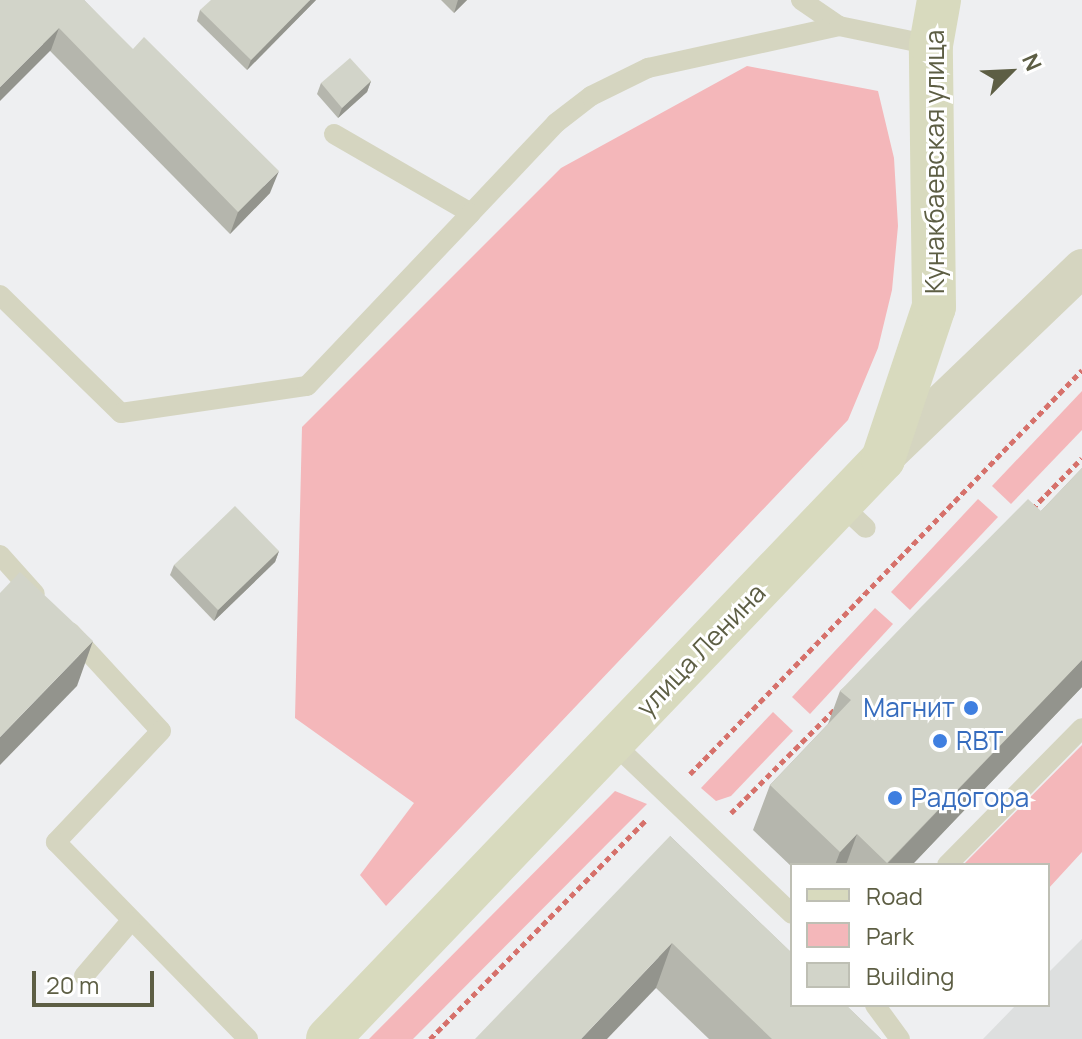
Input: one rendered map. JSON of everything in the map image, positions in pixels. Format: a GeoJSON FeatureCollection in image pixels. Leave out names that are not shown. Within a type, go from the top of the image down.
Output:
{"type":"FeatureCollection","features":[{"type":"Feature","properties":{"kind":"main road","name":"Кунакбаевская улица"},"geometry":{"type":"LineString","coordinates":[[883,459],[934,307],[931,45],[939,0]]}},
{"type":"Feature","properties":{"kind":"main road","name":"улица Ленина"},"geometry":{"type":"LineString","coordinates":[[328,1039],[612,742],[853,516],[883,459]]}},
{"type":"Feature","properties":{"kind":"street","name":"улица Ленина"},"geometry":{"type":"LineString","coordinates":[[883,459],[1082,268]]}},
{"type":"Feature","properties":{"kind":"lane"},"geometry":{"type":"LineString","coordinates":[[801,0],[839,26],[931,45]]}},
{"type":"Feature","properties":{"kind":"lane"},"geometry":{"type":"LineString","coordinates":[[0,295],[121,413],[307,386],[556,123],[619,80],[679,60],[839,26]]}},
{"type":"Feature","properties":{"kind":"lane"},"geometry":{"type":"LineString","coordinates":[[334,134],[471,213]]}},
{"type":"Feature","properties":{"kind":"lane"},"geometry":{"type":"LineString","coordinates":[[0,555],[161,731],[56,842],[130,922],[248,1039]]}},
{"type":"Feature","properties":{"kind":"lane"},"geometry":{"type":"LineString","coordinates":[[949,863],[1082,728]]}},
{"type":"Feature","properties":{"kind":"lane"},"geometry":{"type":"LineString","coordinates":[[612,742],[790,912]]}},
{"type":"Feature","properties":{"kind":"lane"},"geometry":{"type":"LineString","coordinates":[[84,976],[130,922]]}},
{"type":"Feature","properties":{"kind":"lane"},"geometry":{"type":"LineString","coordinates":[[876,1007],[900,1039]]}},
{"type":"Feature","properties":{"kind":"path"},"geometry":{"type":"LineString","coordinates":[[430,1039],[1082,370]]}},
{"type":"Feature","properties":{"kind":"path"},"geometry":{"type":"LineString","coordinates":[[1027,514],[1082,458]]}},
{"type":"Feature","properties":{"kind":"path"},"geometry":{"type":"LineString","coordinates":[[710,835],[841,702]]}},
{"type":"Feature","properties":{"kind":"shaded area"},"geometry":{"type":"Polygon","coordinates":[[[1082,939],[1082,1039],[983,1039],[1014,1007],[1050,1007],[1050,971],[1082,939]]]}},
{"type":"Feature","properties":{"kind":"green space"},"geometry":{"type":"Polygon","coordinates":[[[747,66],[878,91],[894,158],[898,226],[892,290],[878,348],[848,420],[386,906],[360,875],[414,803],[295,718],[302,427],[561,168],[747,66]]]}},
{"type":"Feature","properties":{"kind":"green space"},"geometry":{"type":"Polygon","coordinates":[[[1082,391],[1082,430],[1011,504],[992,486],[1082,391]]]}},
{"type":"Feature","properties":{"kind":"green space"},"geometry":{"type":"Polygon","coordinates":[[[978,499],[998,517],[910,610],[891,592],[978,499]]]}},
{"type":"Feature","properties":{"kind":"green space"},"geometry":{"type":"Polygon","coordinates":[[[875,608],[893,624],[810,714],[792,697],[875,608]]]}},
{"type":"Feature","properties":{"kind":"green space"},"geometry":{"type":"Polygon","coordinates":[[[773,712],[793,731],[731,796],[716,801],[701,788],[773,712]]]}},
{"type":"Feature","properties":{"kind":"green space"},"geometry":{"type":"Polygon","coordinates":[[[1082,745],[1082,852],[1050,887],[1050,863],[965,863],[1082,745]]]}},
{"type":"Feature","properties":{"kind":"green space"},"geometry":{"type":"Polygon","coordinates":[[[615,791],[647,804],[413,1039],[369,1039],[615,791]]]}},
{"type":"Feature","properties":{"kind":"building"},"geometry":{"type":"Polygon","coordinates":[[[0,0],[84,0],[133,49],[144,37],[279,171],[238,212],[59,28],[0,87],[0,0]]]}},
{"type":"Feature","properties":{"kind":"building"},"geometry":{"type":"Polygon","coordinates":[[[211,0],[310,0],[251,60],[200,10],[211,0]]]}},
{"type":"Feature","properties":{"kind":"building"},"geometry":{"type":"Polygon","coordinates":[[[350,58],[371,81],[342,108],[321,83],[350,58]]]}},
{"type":"Feature","properties":{"kind":"building"},"geometry":{"type":"Polygon","coordinates":[[[1082,468],[1082,660],[887,863],[857,834],[840,852],[770,785],[851,700],[840,691],[920,608],[1028,499],[1041,511],[1082,468]]]}},
{"type":"Feature","properties":{"kind":"building"},"geometry":{"type":"Polygon","coordinates":[[[235,506],[279,551],[218,610],[174,565],[235,506]]]}},
{"type":"Feature","properties":{"kind":"building"},"geometry":{"type":"Polygon","coordinates":[[[20,572],[93,641],[0,737],[0,593],[20,572]]]}},
{"type":"Feature","properties":{"kind":"building"},"geometry":{"type":"Polygon","coordinates":[[[670,836],[790,951],[790,1007],[848,1007],[881,1039],[772,1039],[672,943],[581,1039],[475,1039],[670,836]]]}},
{"type":"Feature","properties":{"kind":"place","name":"Магнит"},"geometry":{"type":"Point","coordinates":[971,708]}},
{"type":"Feature","properties":{"kind":"place","name":"RBT"},"geometry":{"type":"Point","coordinates":[940,741]}},
{"type":"Feature","properties":{"kind":"place","name":"Радогора"},"geometry":{"type":"Point","coordinates":[895,798]}}]}
